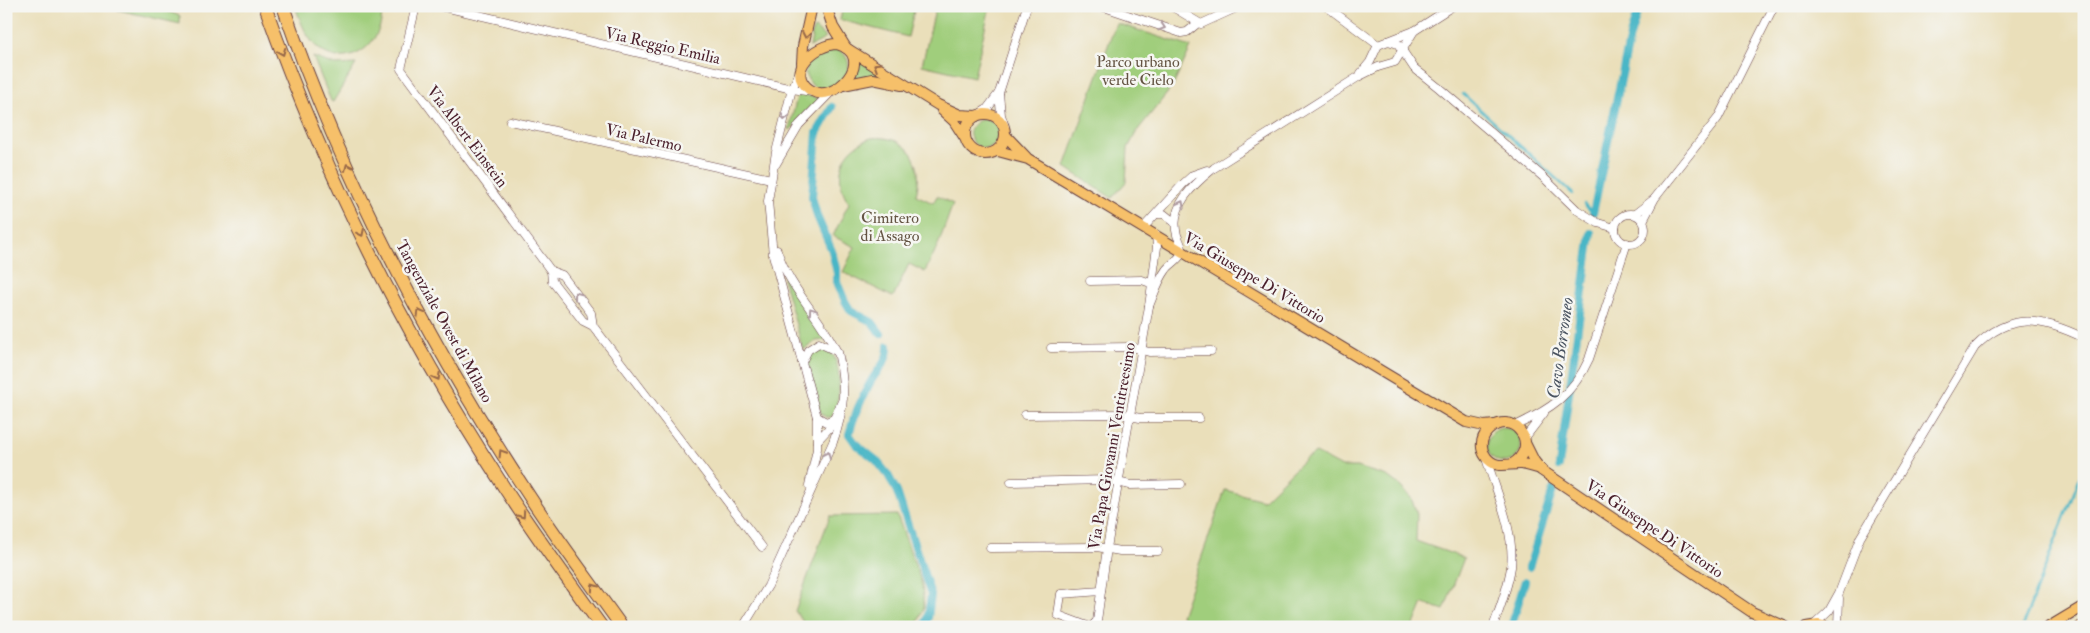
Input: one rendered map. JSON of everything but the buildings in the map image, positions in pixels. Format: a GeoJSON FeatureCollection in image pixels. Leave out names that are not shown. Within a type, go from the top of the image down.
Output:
{"type":"FeatureCollection","features":[{"type":"Feature","properties":{"kind":"highway","name":"Tangenziale Ovest di Milano"},"geometry":{"type":"LineString","coordinates":[[265,6],[318,142],[340,191],[421,349],[452,404],[510,496],[602,627]]}},
{"type":"Feature","properties":{"kind":"highway","name":"Tangenziale Ovest di Milano"},"geometry":{"type":"LineString","coordinates":[[283,6],[316,94],[333,133],[407,290],[471,404],[527,492],[622,627]]}},
{"type":"Feature","properties":{"kind":"main road"},"geometry":{"type":"LineString","coordinates":[[812,6],[801,67],[804,84],[816,92],[825,93],[836,88],[873,79],[906,86]]}},
{"type":"Feature","properties":{"kind":"main road"},"geometry":{"type":"LineString","coordinates":[[826,6],[833,27],[853,58],[854,66],[848,79],[836,88]]}},
{"type":"Feature","properties":{"kind":"main road"},"geometry":{"type":"LineString","coordinates":[[801,67],[813,53],[829,45],[837,44],[938,105],[960,114],[976,116],[983,114],[993,115],[1001,121],[1005,132],[1003,145],[998,151],[988,155],[977,153],[970,148],[954,121],[938,105]]}},
{"type":"Feature","properties":{"kind":"main road"},"geometry":{"type":"LineString","coordinates":[[965,138],[967,126],[976,116]]}},
{"type":"Feature","properties":{"kind":"main road","name":"Via Giuseppe Di Vittorio"},"geometry":{"type":"LineString","coordinates":[[1005,132],[1028,159]]}},
{"type":"Feature","properties":{"kind":"main road","name":"Via Giuseppe Di Vittorio"},"geometry":{"type":"LineString","coordinates":[[998,151],[1028,159],[1183,250],[1466,422],[1484,426],[1494,425]]}},
{"type":"Feature","properties":{"kind":"main road","name":"Via Giuseppe Di Vittorio"},"geometry":{"type":"LineString","coordinates":[[1466,422],[1482,446]]}},
{"type":"Feature","properties":{"kind":"main road"},"geometry":{"type":"LineString","coordinates":[[1504,423],[1515,426],[1521,432],[1534,461],[1542,470],[1528,465],[1496,465],[1486,457],[1482,446],[1485,434],[1494,425],[1504,423]]}},
{"type":"Feature","properties":{"kind":"main road"},"geometry":{"type":"LineString","coordinates":[[1510,465],[1521,457],[1525,441]]}},
{"type":"Feature","properties":{"kind":"main road","name":"Via Giuseppe Di Vittorio"},"geometry":{"type":"LineString","coordinates":[[1542,470],[1752,612],[1786,627]]}},
{"type":"Feature","properties":{"kind":"main road"},"geometry":{"type":"LineString","coordinates":[[2049,627],[2084,606]]}},
{"type":"Feature","properties":{"kind":"main road","name":"Via Giuseppe Di Vittorio"},"geometry":{"type":"LineString","coordinates":[[1752,612],[1764,627]]}},
{"type":"Feature","properties":{"kind":"main road"},"geometry":{"type":"LineString","coordinates":[[2080,627],[2084,625]]}},
{"type":"Feature","properties":{"kind":"main road"},"geometry":{"type":"LineString","coordinates":[[1809,626],[1827,627]]}},
{"type":"Feature","properties":{"kind":"street","name":"Via Albert Einstein"},"geometry":{"type":"LineString","coordinates":[[416,6],[401,69],[551,271],[552,281],[582,321],[593,326]]}},
{"type":"Feature","properties":{"kind":"street","name":"Via Reggio Emilia"},"geometry":{"type":"LineString","coordinates":[[440,6],[792,89],[816,92]]}},
{"type":"Feature","properties":{"kind":"street"},"geometry":{"type":"LineString","coordinates":[[976,116],[987,109],[999,93],[1027,6]]}},
{"type":"Feature","properties":{"kind":"street"},"geometry":{"type":"LineString","coordinates":[[1101,6],[1125,10],[1181,33],[1187,32],[1198,23]]}},
{"type":"Feature","properties":{"kind":"street"},"geometry":{"type":"LineString","coordinates":[[1171,6],[1201,24],[1234,9],[1236,6]]}},
{"type":"Feature","properties":{"kind":"street"},"geometry":{"type":"LineString","coordinates":[[1326,6],[1378,45]]}},
{"type":"Feature","properties":{"kind":"street"},"geometry":{"type":"LineString","coordinates":[[1358,77],[1375,54],[1378,45],[1414,31],[1453,6]]}},
{"type":"Feature","properties":{"kind":"street"},"geometry":{"type":"LineString","coordinates":[[1643,221],[1655,198],[1718,118],[1774,6]]}},
{"type":"Feature","properties":{"kind":"street"},"geometry":{"type":"LineString","coordinates":[[1183,250],[1174,222],[1179,204],[1199,180],[1214,168],[1358,77],[1399,58],[1414,31]]}},
{"type":"Feature","properties":{"kind":"street"},"geometry":{"type":"LineString","coordinates":[[1388,41],[1398,44],[1414,68],[1542,176],[1578,210],[1598,223],[1615,228]]}},
{"type":"Feature","properties":{"kind":"street"},"geometry":{"type":"LineString","coordinates":[[1375,54],[1379,62],[1414,68]]}},
{"type":"Feature","properties":{"kind":"street"},"geometry":{"type":"LineString","coordinates":[[801,67],[792,89],[776,152],[768,201],[773,255],[817,416],[817,441],[806,499]]}},
{"type":"Feature","properties":{"kind":"street"},"geometry":{"type":"LineString","coordinates":[[775,165],[799,125],[836,88]]}},
{"type":"Feature","properties":{"kind":"street"},"geometry":{"type":"LineString","coordinates":[[999,93],[1005,132]]}},
{"type":"Feature","properties":{"kind":"street","name":"Via Palermo"},"geometry":{"type":"LineString","coordinates":[[510,121],[772,179]]}},
{"type":"Feature","properties":{"kind":"street"},"geometry":{"type":"LineString","coordinates":[[1144,227],[1192,175],[1214,168]]}},
{"type":"Feature","properties":{"kind":"street"},"geometry":{"type":"LineString","coordinates":[[1635,214],[1643,221],[1644,235],[1637,242],[1627,243],[1618,238],[1615,228],[1621,216],[1635,214],[1655,198]]}},
{"type":"Feature","properties":{"kind":"street"},"geometry":{"type":"LineString","coordinates":[[1157,214],[1164,214],[1174,222]]}},
{"type":"Feature","properties":{"kind":"street"},"geometry":{"type":"LineString","coordinates":[[743,627],[768,586],[833,442],[841,419],[843,398],[838,352],[827,332],[782,266],[769,224]]}},
{"type":"Feature","properties":{"kind":"street","name":"Via Papa Giovanni Ventitreesimo"},"geometry":{"type":"LineString","coordinates":[[1101,591],[1061,594],[1058,615],[1091,627],[1097,621],[1107,548],[1154,284],[1156,234]]}},
{"type":"Feature","properties":{"kind":"street"},"geometry":{"type":"LineString","coordinates":[[1515,426],[1546,411],[1579,380],[1589,359],[1627,243]]}},
{"type":"Feature","properties":{"kind":"street","name":"Via Papa Giovanni Ventitreesimo"},"geometry":{"type":"LineString","coordinates":[[1154,284],[1169,266],[1178,259],[1183,250]]}},
{"type":"Feature","properties":{"kind":"street"},"geometry":{"type":"LineString","coordinates":[[1156,256],[1161,264],[1169,266]]}},
{"type":"Feature","properties":{"kind":"street","name":"Via Albert Einstein"},"geometry":{"type":"LineString","coordinates":[[551,271],[562,275],[568,282],[591,314],[593,326],[762,547]]}},
{"type":"Feature","properties":{"kind":"street"},"geometry":{"type":"LineString","coordinates":[[1090,281],[1142,280],[1154,284]]}},
{"type":"Feature","properties":{"kind":"street"},"geometry":{"type":"LineString","coordinates":[[1809,626],[1829,611],[1839,594],[1860,538],[1975,347],[1988,335],[2019,322],[2050,323],[2084,338]]}},
{"type":"Feature","properties":{"kind":"street"},"geometry":{"type":"LineString","coordinates":[[802,362],[808,350],[819,343],[838,352]]}},
{"type":"Feature","properties":{"kind":"street"},"geometry":{"type":"LineString","coordinates":[[1051,348],[1132,347],[1149,352],[1211,351]]}},
{"type":"Feature","properties":{"kind":"street"},"geometry":{"type":"LineString","coordinates":[[817,441],[831,426],[843,398]]}},
{"type":"Feature","properties":{"kind":"street"},"geometry":{"type":"LineString","coordinates":[[1525,441],[1546,411]]}},
{"type":"Feature","properties":{"kind":"street"},"geometry":{"type":"LineString","coordinates":[[1025,415],[1120,414],[1140,418],[1199,418]]}},
{"type":"Feature","properties":{"kind":"street"},"geometry":{"type":"LineString","coordinates":[[817,416],[826,422],[834,419]]}},
{"type":"Feature","properties":{"kind":"street"},"geometry":{"type":"LineString","coordinates":[[1486,457],[1510,533],[1511,568],[1503,600],[1493,627]]}},
{"type":"Feature","properties":{"kind":"street"},"geometry":{"type":"LineString","coordinates":[[1493,481],[1496,475],[1510,465]]}},
{"type":"Feature","properties":{"kind":"street"},"geometry":{"type":"LineString","coordinates":[[1011,482],[1109,480],[1130,485],[1181,484]]}},
{"type":"Feature","properties":{"kind":"street"},"geometry":{"type":"LineString","coordinates":[[990,548],[1096,547],[1120,552],[1158,551]]}},
{"type":"Feature","properties":{"kind":"street"},"geometry":{"type":"LineString","coordinates":[[1838,627],[1839,594]]}},
{"type":"Feature","properties":{"kind":"green space"},"geometry":{"type":"Polygon","coordinates":[[[101,6],[154,6],[180,16],[180,24],[101,6]]]}},
{"type":"Feature","properties":{"kind":"green space"},"geometry":{"type":"Polygon","coordinates":[[[295,6],[381,6],[382,18],[379,29],[366,48],[357,54],[335,57],[323,52],[313,43],[305,31],[295,6]]]}},
{"type":"Feature","properties":{"kind":"green space"},"geometry":{"type":"Polygon","coordinates":[[[843,6],[915,6],[908,37],[840,20],[843,6]]]}},
{"type":"Feature","properties":{"kind":"green space"},"geometry":{"type":"Polygon","coordinates":[[[936,6],[990,6],[974,77],[922,65],[936,6]]]}},
{"type":"Feature","properties":{"kind":"green space","name":"Parco urbano verde Cielo"},"geometry":{"type":"Polygon","coordinates":[[[1116,23],[1191,47],[1173,86],[1137,131],[1128,148],[1126,182],[1112,198],[1065,167],[1116,23]]]}},
{"type":"Feature","properties":{"kind":"green space"},"geometry":{"type":"Polygon","coordinates":[[[815,28],[826,38],[810,47],[813,29],[815,28]]]}},
{"type":"Feature","properties":{"kind":"green space"},"geometry":{"type":"Polygon","coordinates":[[[838,49],[848,60],[848,72],[834,86],[815,88],[808,80],[806,73],[809,61],[821,53],[838,49]]]}},
{"type":"Feature","properties":{"kind":"green space"},"geometry":{"type":"Polygon","coordinates":[[[313,57],[335,65],[356,64],[333,102],[331,101],[313,57]]]}},
{"type":"Feature","properties":{"kind":"green space"},"geometry":{"type":"Polygon","coordinates":[[[853,57],[888,76],[850,81],[853,57]]]}},
{"type":"Feature","properties":{"kind":"green space"},"geometry":{"type":"Polygon","coordinates":[[[798,93],[820,99],[790,130],[789,129],[798,93]]]}},
{"type":"Feature","properties":{"kind":"green space"},"geometry":{"type":"Polygon","coordinates":[[[984,119],[993,122],[998,127],[999,133],[993,145],[987,148],[980,147],[973,142],[970,134],[971,128],[977,122],[984,119]]]}},
{"type":"Feature","properties":{"kind":"green space","name":"Cimitero di Assago"},"geometry":{"type":"Polygon","coordinates":[[[871,138],[884,138],[895,141],[911,153],[918,172],[916,195],[933,203],[937,196],[953,204],[938,245],[925,272],[909,264],[893,297],[843,272],[855,247],[833,236],[849,203],[841,184],[842,165],[846,156],[853,149],[871,138]]]}},
{"type":"Feature","properties":{"kind":"green space"},"geometry":{"type":"Polygon","coordinates":[[[784,277],[827,340],[816,341],[803,350],[784,277]]]}},
{"type":"Feature","properties":{"kind":"green space"},"geometry":{"type":"Polygon","coordinates":[[[816,347],[824,347],[830,351],[837,365],[839,391],[832,417],[825,417],[820,411],[806,362],[808,355],[816,347]]]}},
{"type":"Feature","properties":{"kind":"green space"},"geometry":{"type":"Polygon","coordinates":[[[1504,428],[1516,433],[1521,445],[1516,457],[1504,462],[1492,457],[1487,445],[1492,433],[1504,428]]]}},
{"type":"Feature","properties":{"kind":"green space"},"geometry":{"type":"Polygon","coordinates":[[[1316,453],[1342,467],[1357,467],[1387,476],[1398,484],[1411,498],[1417,514],[1416,541],[1464,558],[1444,610],[1423,603],[1413,627],[1195,627],[1181,616],[1225,490],[1263,500],[1305,459],[1316,453]]]}},
{"type":"Feature","properties":{"kind":"green space"},"geometry":{"type":"Polygon","coordinates":[[[897,515],[922,584],[924,608],[916,627],[807,627],[795,611],[830,516],[897,515]]]}},
{"type":"Feature","properties":{"kind":"waterway","name":"Cavo Borromeo"},"geometry":{"type":"LineString","coordinates":[[1593,213],[1630,36],[1639,6]]}},
{"type":"Feature","properties":{"kind":"waterway"},"geometry":{"type":"LineString","coordinates":[[1463,94],[1573,194]]}},
{"type":"Feature","properties":{"kind":"waterway"},"geometry":{"type":"LineString","coordinates":[[832,107],[817,133],[812,197],[817,216],[832,251],[837,282],[845,301],[851,311],[872,322],[881,334]]}},
{"type":"Feature","properties":{"kind":"waterway"},"geometry":{"type":"LineString","coordinates":[[1584,204],[1593,213]]}},
{"type":"Feature","properties":{"kind":"waterway","name":"Cavo Borromeo"},"geometry":{"type":"LineString","coordinates":[[1559,466],[1591,233]]}},
{"type":"Feature","properties":{"kind":"waterway"},"geometry":{"type":"LineString","coordinates":[[888,346],[885,361],[864,395],[855,414],[849,434],[856,444],[876,460],[888,475],[897,492],[931,595],[928,618],[924,627]]}},
{"type":"Feature","properties":{"kind":"waterway"},"geometry":{"type":"LineString","coordinates":[[2023,624],[2084,467]]}},
{"type":"Feature","properties":{"kind":"waterway","name":"Cavo Borromeo"},"geometry":{"type":"LineString","coordinates":[[1529,567],[1553,490]]}},
{"type":"Feature","properties":{"kind":"waterway","name":"Cavo Borromeo"},"geometry":{"type":"LineString","coordinates":[[1511,627],[1525,581]]}}]}
